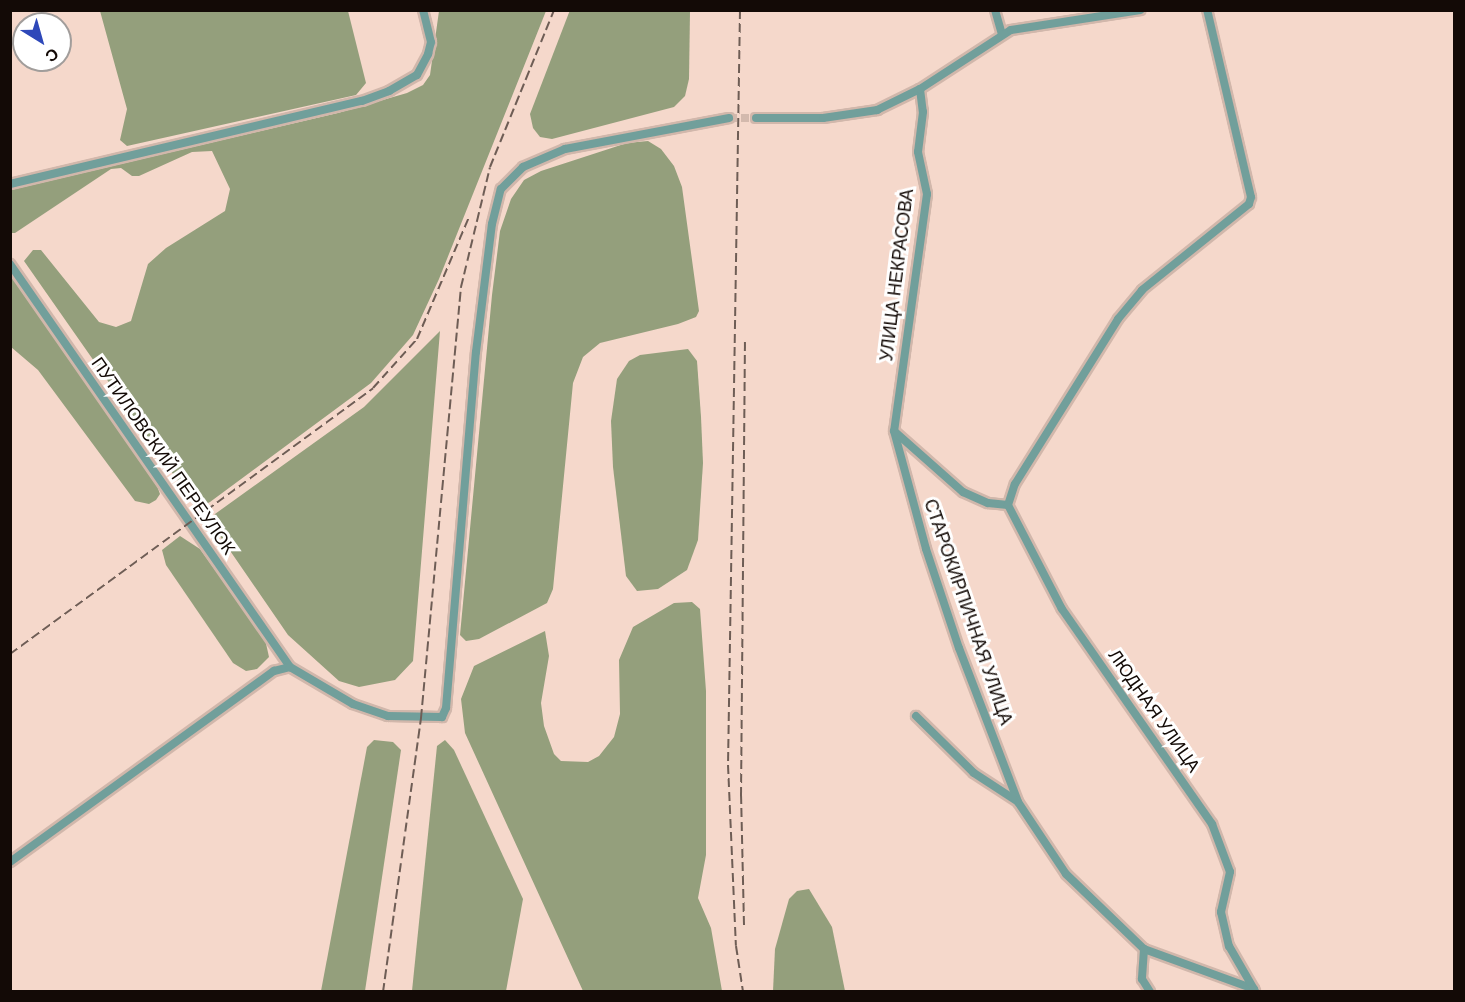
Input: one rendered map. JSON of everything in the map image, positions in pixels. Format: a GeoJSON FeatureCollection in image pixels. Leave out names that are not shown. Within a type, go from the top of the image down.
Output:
{"type":"FeatureCollection","features":[{"type":"Feature","properties":{"kind":"street"},"geometry":{"type":"LineString","coordinates":[[10,184],[362,101],[417,75],[429,54],[431,42],[423,10]]}},
{"type":"Feature","properties":{"kind":"street"},"geometry":{"type":"LineString","coordinates":[[995,10],[1002,34]]}},
{"type":"Feature","properties":{"kind":"street"},"geometry":{"type":"LineString","coordinates":[[756,118],[858,115],[892,105],[1002,34],[1020,27],[1140,10]]}},
{"type":"Feature","properties":{"kind":"street"},"geometry":{"type":"LineString","coordinates":[[894,430],[963,492],[988,503],[1008,505],[1016,484],[1118,319],[1142,290],[1237,217],[1251,197],[1207,10]]}},
{"type":"Feature","properties":{"kind":"street","name":"УЛИЦА НЕКРАСОВА"},"geometry":{"type":"LineString","coordinates":[[894,430],[927,194],[918,152],[923,112],[920,89]]}},
{"type":"Feature","properties":{"kind":"street"},"geometry":{"type":"LineString","coordinates":[[10,862],[257,682],[290,667],[353,704],[388,716],[442,717],[447,708],[476,352],[492,224],[501,189],[523,167],[565,149],[729,118]]}},
{"type":"Feature","properties":{"kind":"street","name":"ПУТИЛОВСКИЙ ПЕРЕУЛОК"},"geometry":{"type":"LineString","coordinates":[[10,264],[290,667]]}},
{"type":"Feature","properties":{"kind":"street","name":"СТАРОКИРПИЧНАЯ УЛИЦА"},"geometry":{"type":"LineString","coordinates":[[894,430],[926,549],[1018,802],[1066,874],[1144,949],[1255,990]]}},
{"type":"Feature","properties":{"kind":"street","name":"ЛЮДНАЯ УЛИЦА"},"geometry":{"type":"LineString","coordinates":[[1008,505],[1062,609],[1212,824],[1230,872],[1221,912],[1229,946]]}},
{"type":"Feature","properties":{"kind":"street","name":"СТАРОКИРПИЧНАЯ УЛИЦА"},"geometry":{"type":"LineString","coordinates":[[916,716],[974,773],[1018,802]]}},
{"type":"Feature","properties":{"kind":"street","name":"СТАРОКИРПИЧНАЯ УЛИЦА"},"geometry":{"type":"LineString","coordinates":[[1229,946],[1255,990]]}},
{"type":"Feature","properties":{"kind":"street"},"geometry":{"type":"LineString","coordinates":[[1144,949],[1142,979],[1150,992]]}},
{"type":"Feature","properties":{"kind":"green space"},"geometry":{"type":"Polygon","coordinates":[[[570,10],[690,11],[689,79],[685,96],[674,107],[552,139],[540,137],[533,128],[530,114],[570,10]]]}},
{"type":"Feature","properties":{"kind":"green space"},"geometry":{"type":"Polygon","coordinates":[[[100,11],[348,11],[366,83],[356,95],[127,146],[120,140],[127,109],[100,11]]]}},
{"type":"Feature","properties":{"kind":"green space"},"geometry":{"type":"Polygon","coordinates":[[[439,11],[546,11],[439,279],[413,335],[371,383],[210,502],[202,506],[194,504],[24,261],[33,250],[41,250],[99,322],[116,327],[131,321],[148,264],[166,248],[225,211],[230,189],[212,151],[192,152],[139,176],[132,176],[121,168],[111,169],[15,233],[11,233],[11,189],[338,113],[407,93],[423,85],[430,75],[439,11]]]}},
{"type":"Feature","properties":{"kind":"green space"},"geometry":{"type":"Polygon","coordinates":[[[648,141],[661,149],[674,166],[682,187],[699,311],[696,317],[678,324],[600,343],[583,357],[573,383],[553,589],[547,603],[479,639],[466,641],[460,635],[492,295],[500,231],[511,199],[524,180],[541,171],[627,143],[648,141]]]}},
{"type":"Feature","properties":{"kind":"green space"},"geometry":{"type":"Polygon","coordinates":[[[10,274],[156,483],[160,494],[156,500],[149,504],[135,501],[38,370],[11,347],[10,274]]]}},
{"type":"Feature","properties":{"kind":"green space"},"geometry":{"type":"Polygon","coordinates":[[[440,331],[413,661],[395,680],[359,687],[339,681],[288,635],[211,523],[215,514],[364,407],[440,331]]]}},
{"type":"Feature","properties":{"kind":"green space"},"geometry":{"type":"Polygon","coordinates":[[[688,349],[697,361],[701,417],[703,463],[698,540],[687,570],[658,589],[637,591],[626,576],[613,467],[611,421],[617,379],[629,361],[640,355],[688,349]]]}},
{"type":"Feature","properties":{"kind":"green space"},"geometry":{"type":"Polygon","coordinates":[[[180,536],[200,549],[265,639],[269,657],[257,669],[246,671],[233,663],[166,565],[162,550],[180,536]]]}},
{"type":"Feature","properties":{"kind":"green space"},"geometry":{"type":"Polygon","coordinates":[[[692,602],[700,609],[706,691],[706,855],[698,898],[711,928],[722,991],[583,991],[465,733],[461,699],[474,666],[545,631],[549,656],[541,703],[544,726],[554,754],[561,761],[588,762],[599,756],[614,737],[620,714],[619,660],[633,627],[674,603],[692,602]]]}},
{"type":"Feature","properties":{"kind":"green space"},"geometry":{"type":"Polygon","coordinates":[[[374,740],[393,742],[401,750],[365,991],[321,991],[367,747],[374,740]]]}},
{"type":"Feature","properties":{"kind":"green space"},"geometry":{"type":"Polygon","coordinates":[[[445,740],[454,750],[523,899],[506,991],[412,991],[437,746],[445,740]]]}},
{"type":"Feature","properties":{"kind":"green space"},"geometry":{"type":"Polygon","coordinates":[[[809,889],[832,927],[845,991],[773,991],[775,949],[789,899],[797,891],[809,889]]]}},
{"type":"Feature","properties":{"kind":"tunnel"},"geometry":{"type":"LineString","coordinates":[[729,118],[756,118]]}},
{"type":"Feature","properties":{"kind":"railway"},"geometry":{"type":"LineString","coordinates":[[383,992],[421,718],[461,287],[490,167],[554,10]]}},
{"type":"Feature","properties":{"kind":"railway"},"geometry":{"type":"LineString","coordinates":[[740,10],[728,765],[736,946],[743,992]]}},
{"type":"Feature","properties":{"kind":"railway"},"geometry":{"type":"LineString","coordinates":[[10,654],[373,388],[417,339],[469,217]]}},
{"type":"Feature","properties":{"kind":"railway"},"geometry":{"type":"LineString","coordinates":[[744,925],[741,796],[745,337]]}}]}
